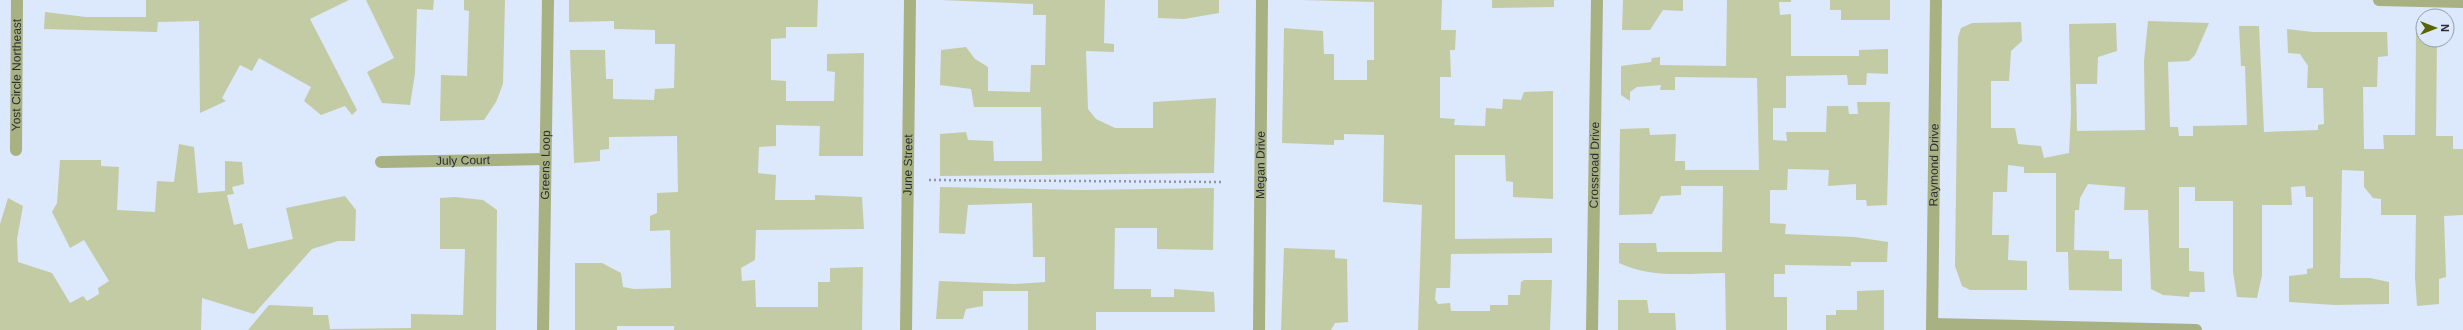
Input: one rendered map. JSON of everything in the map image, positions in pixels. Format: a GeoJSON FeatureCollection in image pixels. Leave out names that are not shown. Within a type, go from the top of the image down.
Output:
{"type":"FeatureCollection","features":[{"type":"Feature","properties":{"kind":"street","name":"Yost Circle Northeast"},"geometry":{"type":"LineString","coordinates":[[16,150],[17,0]]}},
{"type":"Feature","properties":{"kind":"street","name":"Greens Loop"},"geometry":{"type":"LineString","coordinates":[[543,330],[548,0]]}},
{"type":"Feature","properties":{"kind":"street","name":"June Street"},"geometry":{"type":"LineString","coordinates":[[906,330],[910,0]]}},
{"type":"Feature","properties":{"kind":"street","name":"Megan Drive"},"geometry":{"type":"LineString","coordinates":[[1259,330],[1262,0]]}},
{"type":"Feature","properties":{"kind":"street","name":"Crossroad Drive"},"geometry":{"type":"LineString","coordinates":[[1592,330],[1597,0]]}},
{"type":"Feature","properties":{"kind":"street","name":"Raymond Drive"},"geometry":{"type":"LineString","coordinates":[[1932,327],[1936,0]]}},
{"type":"Feature","properties":{"kind":"street"},"geometry":{"type":"LineString","coordinates":[[2379,0],[2463,2]]}},
{"type":"Feature","properties":{"kind":"street","name":"July Court"},"geometry":{"type":"LineString","coordinates":[[381,162],[545,159]]}},
{"type":"Feature","properties":{"kind":"street"},"geometry":{"type":"LineString","coordinates":[[1932,327],[2196,330]]}},
{"type":"Feature","properties":{"kind":"path"},"geometry":{"type":"LineString","coordinates":[[908,180],[1222,182]]}},
{"type":"Feature","properties":{"kind":"green space"},"geometry":{"type":"Polygon","coordinates":[[[146,0],[349,0],[310,19],[357,110],[352,115],[345,106],[321,115],[304,101],[311,87],[259,58],[252,71],[240,65],[222,98],[226,101],[200,113],[199,21],[158,22],[157,32],[44,29],[45,12],[86,17],[146,17],[146,0]]]}},
{"type":"Feature","properties":{"kind":"green space"},"geometry":{"type":"Polygon","coordinates":[[[366,0],[434,0],[433,10],[417,9],[415,74],[410,105],[382,103],[367,72],[394,58],[366,0]]]}},
{"type":"Feature","properties":{"kind":"green space"},"geometry":{"type":"Polygon","coordinates":[[[464,0],[505,0],[503,84],[496,102],[484,120],[440,121],[441,75],[467,76],[469,11],[464,10],[464,0]]]}},
{"type":"Feature","properties":{"kind":"green space"},"geometry":{"type":"Polygon","coordinates":[[[569,0],[818,0],[817,27],[786,27],[786,38],[771,39],[771,80],[786,81],[786,101],[834,101],[835,72],[827,71],[827,54],[864,53],[863,156],[819,156],[820,126],[776,125],[776,146],[759,147],[758,173],[776,175],[775,200],[815,200],[815,195],[862,197],[864,229],[756,230],[755,260],[741,268],[742,281],[755,280],[756,307],[818,307],[818,282],[830,282],[830,268],[863,267],[862,330],[674,330],[674,326],[617,326],[617,330],[575,330],[575,263],[602,263],[621,273],[623,287],[634,289],[671,288],[670,230],[650,231],[650,216],[657,213],[657,193],[678,192],[677,136],[609,137],[609,149],[600,150],[600,161],[574,163],[570,50],[605,50],[606,79],[613,79],[613,99],[654,100],[655,89],[674,88],[675,44],[655,44],[655,30],[614,29],[614,21],[569,22],[569,0]]]}},
{"type":"Feature","properties":{"kind":"green space"},"geometry":{"type":"Polygon","coordinates":[[[941,0],[1105,0],[1104,43],[1114,44],[1114,52],[1086,51],[1088,109],[1096,119],[1115,128],[1153,128],[1153,102],[1216,98],[1214,173],[940,176],[940,134],[966,132],[968,140],[993,141],[994,161],[1042,161],[1041,107],[974,107],[971,89],[940,85],[941,50],[966,47],[975,59],[988,67],[988,91],[1030,92],[1031,65],[1045,65],[1046,15],[1033,15],[1033,4],[941,0]]]}},
{"type":"Feature","properties":{"kind":"green space"},"geometry":{"type":"Polygon","coordinates":[[[1158,0],[1219,0],[1219,13],[1184,19],[1158,18],[1158,0]]]}},
{"type":"Feature","properties":{"kind":"green space"},"geometry":{"type":"Polygon","coordinates":[[[1302,0],[1442,0],[1441,30],[1456,30],[1455,50],[1450,50],[1451,77],[1440,77],[1440,118],[1455,119],[1454,125],[1485,126],[1486,108],[1502,109],[1503,99],[1521,100],[1524,92],[1553,91],[1553,199],[1513,197],[1513,182],[1506,181],[1505,155],[1455,155],[1455,239],[1552,238],[1552,253],[1451,254],[1450,288],[1436,288],[1435,299],[1438,304],[1450,303],[1451,311],[1490,311],[1490,305],[1508,305],[1508,295],[1520,295],[1521,282],[1524,280],[1552,280],[1550,330],[1418,330],[1422,205],[1383,202],[1384,135],[1344,134],[1344,140],[1334,140],[1334,145],[1282,143],[1284,28],[1323,31],[1324,54],[1334,54],[1334,80],[1367,80],[1367,60],[1374,60],[1374,2],[1302,0]]]}},
{"type":"Feature","properties":{"kind":"green space"},"geometry":{"type":"Polygon","coordinates":[[[1492,0],[1554,0],[1554,7],[1492,8],[1492,0]]]}},
{"type":"Feature","properties":{"kind":"green space"},"geometry":{"type":"Polygon","coordinates":[[[1623,0],[1683,0],[1683,11],[1663,10],[1650,30],[1622,30],[1623,0]]]}},
{"type":"Feature","properties":{"kind":"green space"},"geometry":{"type":"Polygon","coordinates":[[[1727,0],[1791,0],[1791,2],[1779,2],[1780,15],[1791,14],[1791,56],[1859,56],[1859,50],[1888,49],[1888,74],[1867,73],[1866,85],[1848,85],[1847,75],[1786,76],[1786,108],[1773,108],[1773,140],[1787,141],[1786,132],[1826,132],[1827,106],[1848,106],[1849,114],[1858,114],[1857,102],[1890,102],[1887,205],[1867,206],[1866,200],[1856,200],[1856,184],[1828,186],[1829,170],[1788,169],[1787,190],[1770,190],[1770,223],[1786,224],[1785,234],[1855,237],[1888,242],[1887,262],[1851,262],[1851,266],[1785,265],[1785,274],[1774,274],[1774,297],[1787,297],[1787,330],[1726,330],[1725,273],[1658,273],[1632,268],[1619,263],[1619,243],[1656,243],[1657,252],[1722,252],[1723,186],[1681,186],[1681,195],[1661,196],[1652,214],[1619,215],[1620,129],[1649,128],[1650,135],[1676,134],[1675,161],[1685,161],[1685,170],[1759,170],[1757,78],[1675,77],[1675,90],[1660,90],[1661,85],[1637,87],[1630,92],[1630,101],[1621,95],[1621,66],[1651,62],[1652,58],[1660,57],[1660,65],[1726,66],[1727,0]]]}},
{"type":"Feature","properties":{"kind":"green space"},"geometry":{"type":"Polygon","coordinates":[[[1830,0],[1890,0],[1890,20],[1841,20],[1841,10],[1830,10],[1830,0]]]}},
{"type":"Feature","properties":{"kind":"green space"},"geometry":{"type":"Polygon","coordinates":[[[2148,21],[2209,23],[2195,55],[2189,61],[2168,62],[2170,127],[2178,127],[2179,136],[2193,136],[2193,126],[2247,125],[2245,66],[2241,66],[2239,26],[2259,26],[2264,132],[2318,130],[2318,125],[2324,124],[2323,88],[2307,88],[2308,66],[2300,54],[2288,53],[2287,29],[2313,32],[2387,32],[2388,56],[2378,57],[2377,87],[2363,87],[2364,149],[2384,149],[2383,135],[2415,135],[2416,48],[2437,48],[2436,136],[2453,136],[2453,149],[2463,149],[2463,215],[2444,216],[2446,277],[2439,279],[2439,304],[2417,306],[2415,277],[2416,215],[2381,215],[2381,199],[2373,198],[2364,187],[2364,171],[2342,170],[2340,278],[2370,278],[2389,282],[2389,304],[2335,305],[2289,302],[2289,276],[2307,274],[2307,269],[2313,268],[2313,197],[2306,197],[2305,186],[2291,187],[2292,205],[2262,205],[2262,275],[2257,298],[2237,297],[2233,272],[2233,201],[2195,201],[2195,187],[2179,187],[2179,248],[2189,248],[2189,271],[2204,272],[2205,292],[2190,292],[2189,297],[2163,295],[2151,289],[2148,210],[2124,210],[2125,187],[2088,184],[2080,198],[2079,210],[2075,210],[2074,250],[2109,251],[2109,259],[2122,259],[2122,291],[2069,290],[2068,252],[2056,252],[2056,173],[2024,173],[2024,167],[2008,165],[2007,192],[1993,192],[1992,235],[2009,235],[2008,260],[2027,261],[2027,290],[1970,290],[1962,286],[1955,266],[1958,37],[1961,28],[1972,23],[2021,22],[2022,41],[2011,51],[2009,81],[1991,81],[1991,128],[2015,128],[2018,144],[2041,146],[2044,158],[2069,153],[2071,113],[2069,24],[2116,23],[2117,51],[2098,57],[2097,84],[2076,84],[2077,131],[2145,130],[2144,61],[2148,21]]]}},
{"type":"Feature","properties":{"kind":"green space"},"geometry":{"type":"Polygon","coordinates":[[[179,144],[194,147],[198,193],[225,191],[225,161],[242,162],[244,184],[232,187],[234,194],[227,195],[234,225],[242,223],[248,249],[293,239],[286,208],[345,196],[356,210],[355,241],[338,241],[312,249],[254,314],[202,298],[201,330],[0,330],[0,224],[8,198],[23,206],[17,239],[18,262],[52,273],[70,303],[83,296],[87,301],[99,294],[98,288],[109,281],[84,240],[70,248],[52,212],[57,203],[60,160],[101,160],[101,166],[119,167],[117,210],[155,212],[157,181],[174,182],[179,144]]]}},
{"type":"Feature","properties":{"kind":"green space"},"geometry":{"type":"Polygon","coordinates":[[[940,187],[1082,190],[1214,188],[1213,250],[1157,249],[1157,228],[1115,228],[1114,289],[1151,289],[1151,297],[1174,297],[1174,289],[1214,292],[1215,312],[1096,312],[1096,330],[1028,330],[1028,291],[983,291],[983,306],[966,309],[963,319],[936,319],[939,281],[1015,284],[1045,282],[1045,257],[1033,257],[1032,203],[968,205],[965,234],[939,233],[940,187]]]}},
{"type":"Feature","properties":{"kind":"green space"},"geometry":{"type":"Polygon","coordinates":[[[455,197],[483,200],[497,210],[496,330],[248,330],[269,305],[313,307],[313,315],[328,315],[330,329],[411,328],[411,314],[463,315],[465,249],[440,249],[440,198],[455,197]]]}},
{"type":"Feature","properties":{"kind":"green space"},"geometry":{"type":"Polygon","coordinates":[[[1284,248],[1335,250],[1335,258],[1347,259],[1348,322],[1335,323],[1331,330],[1281,330],[1284,248]]]}},
{"type":"Feature","properties":{"kind":"green space"},"geometry":{"type":"Polygon","coordinates":[[[1884,290],[1884,330],[1826,330],[1826,315],[1836,315],[1836,310],[1857,310],[1857,291],[1884,290]]]}},
{"type":"Feature","properties":{"kind":"green space"},"geometry":{"type":"Polygon","coordinates":[[[1618,300],[1647,300],[1649,313],[1675,313],[1676,330],[1618,330],[1618,300]]]}}]}
